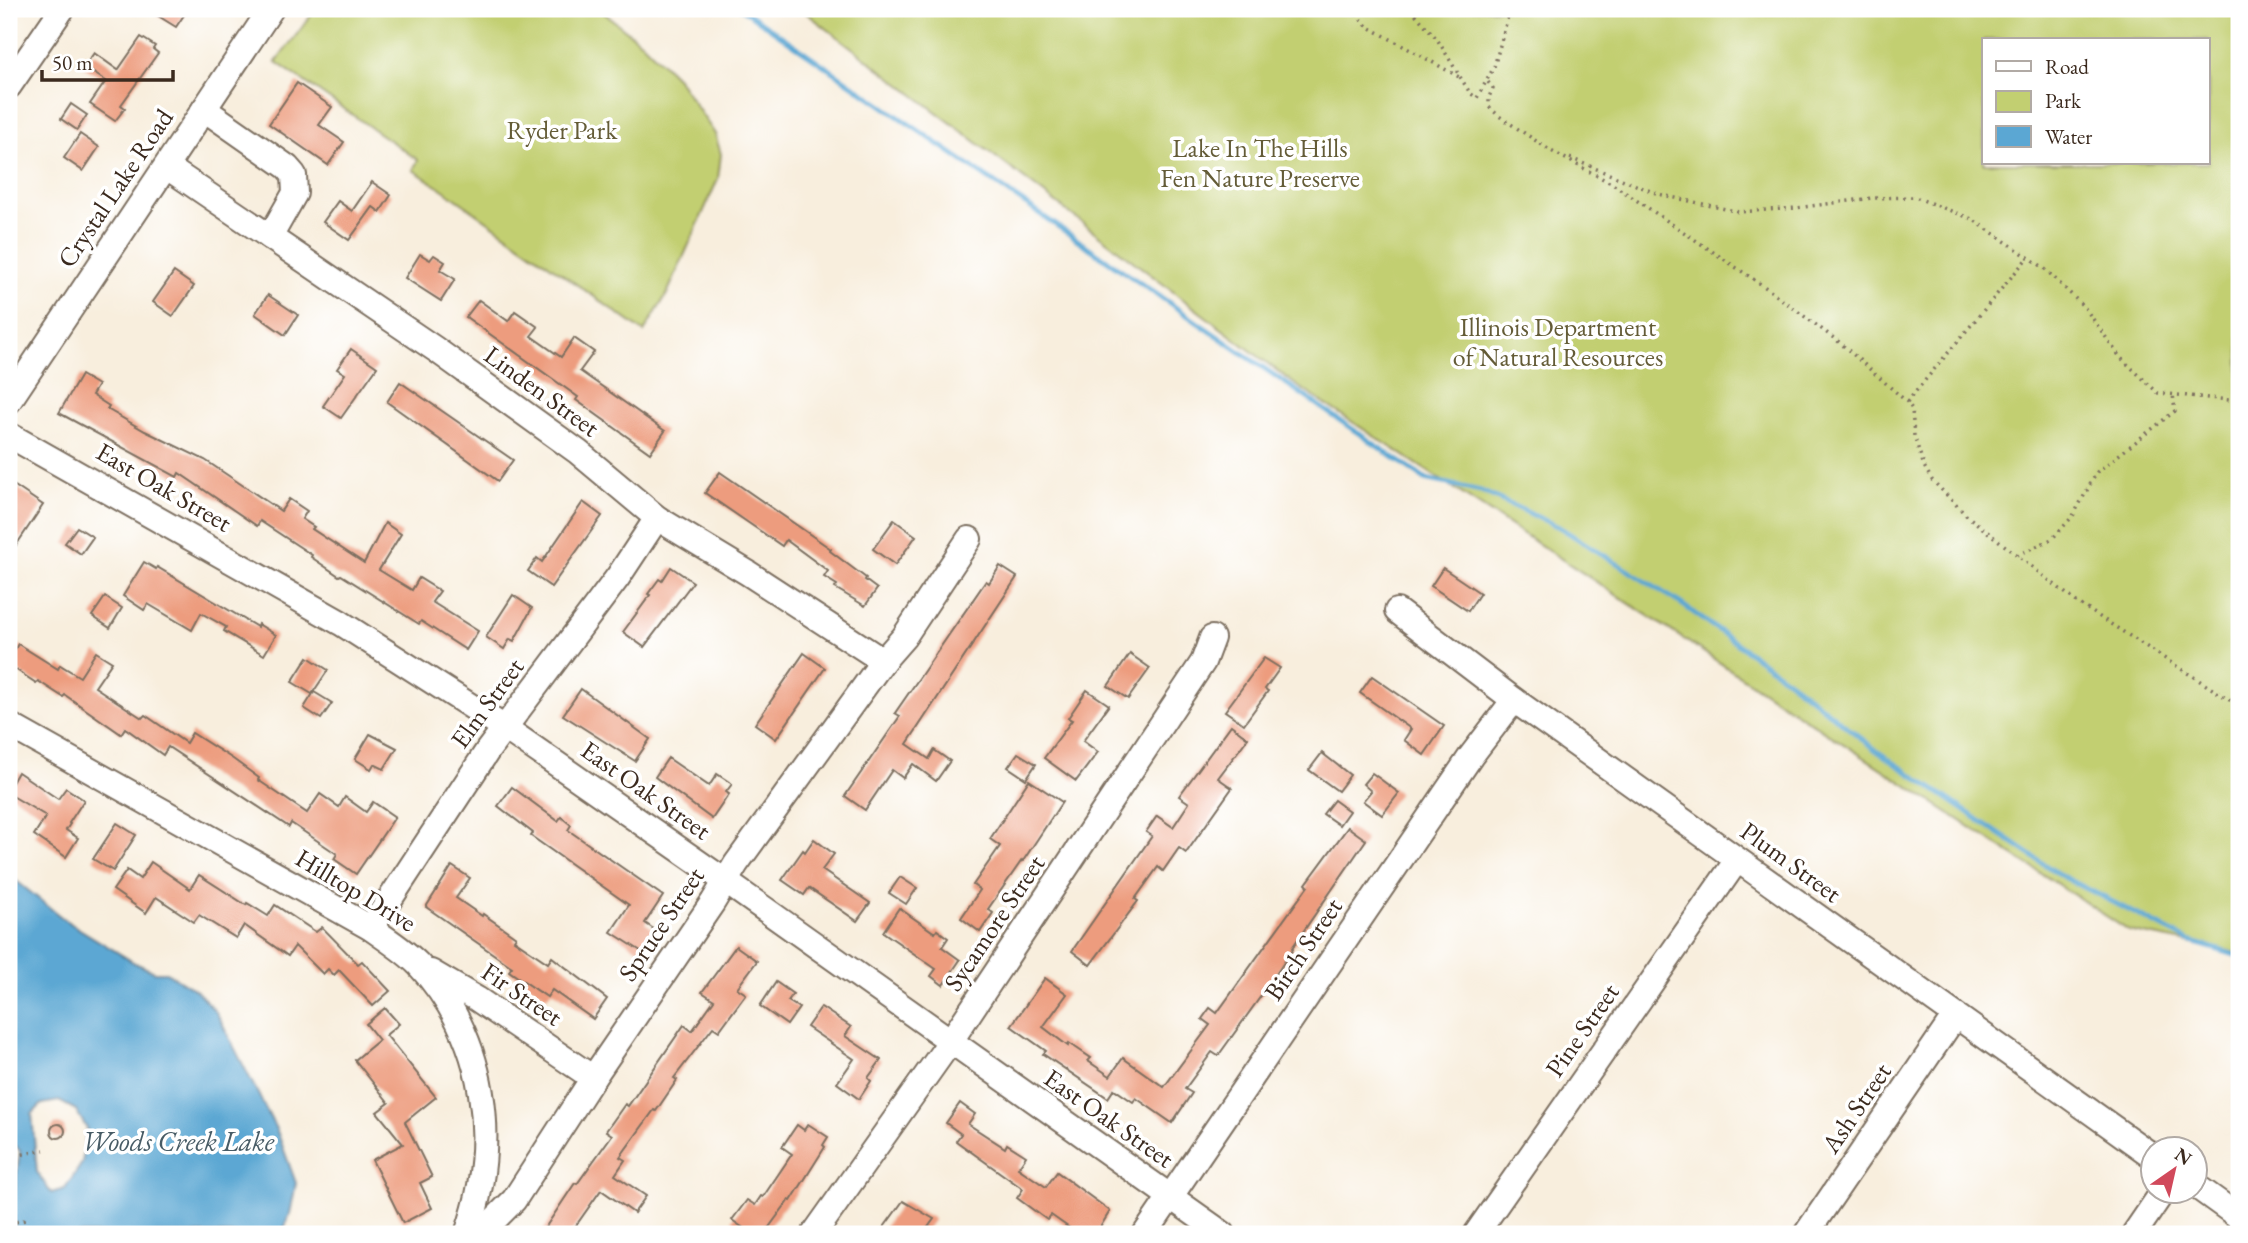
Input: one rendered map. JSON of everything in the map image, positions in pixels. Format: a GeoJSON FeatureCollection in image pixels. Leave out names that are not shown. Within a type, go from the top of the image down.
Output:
{"type":"FeatureCollection","features":[{"type":"Feature","properties":{"kind":"street"},"geometry":{"type":"LineString","coordinates":[[9,86],[61,9]]}},
{"type":"Feature","properties":{"kind":"street","name":"Crystal Lake Road"},"geometry":{"type":"LineString","coordinates":[[9,401],[271,9]]}},
{"type":"Feature","properties":{"kind":"street"},"geometry":{"type":"LineString","coordinates":[[204,110],[287,167],[294,175],[295,193],[270,237]]}},
{"type":"Feature","properties":{"kind":"street","name":"Linden Street"},"geometry":{"type":"LineString","coordinates":[[167,167],[435,349],[578,452],[657,518],[748,573],[883,661]]}},
{"type":"Feature","properties":{"kind":"street","name":"East Oak Street"},"geometry":{"type":"LineString","coordinates":[[9,435],[341,622],[505,728],[1223,1234]]}},
{"type":"Feature","properties":{"kind":"street","name":"Elm Street"},"geometry":{"type":"LineString","coordinates":[[371,928],[505,728],[618,577],[657,518]]}},
{"type":"Feature","properties":{"kind":"street","name":"Spruce Street"},"geometry":{"type":"LineString","coordinates":[[473,1234],[489,1225],[514,1200],[725,881],[883,661],[904,636],[969,539]]}},
{"type":"Feature","properties":{"kind":"street","name":"Plum Street"},"geometry":{"type":"LineString","coordinates":[[1397,611],[1514,700],[2140,1147]]}},
{"type":"Feature","properties":{"kind":"street","name":"Sycamore Street"},"geometry":{"type":"LineString","coordinates":[[814,1234],[950,1042],[1203,662],[1212,638]]}},
{"type":"Feature","properties":{"kind":"street","name":"Birch Street"},"geometry":{"type":"LineString","coordinates":[[1145,1234],[1471,756],[1514,700]]}},
{"type":"Feature","properties":{"kind":"street","name":"Hilltop Drive"},"geometry":{"type":"LineString","coordinates":[[9,725],[371,928],[416,962],[454,1011],[472,1050],[481,1086],[485,1114],[482,1176],[467,1234]]}},
{"type":"Feature","properties":{"kind":"street","name":"Pine Street"},"geometry":{"type":"LineString","coordinates":[[1476,1234],[1737,860]]}},
{"type":"Feature","properties":{"kind":"street","name":"Fir Street"},"geometry":{"type":"LineString","coordinates":[[416,962],[477,999],[593,1078]]}},
{"type":"Feature","properties":{"kind":"street","name":"Ash Street"},"geometry":{"type":"LineString","coordinates":[[1807,1234],[1955,1016]]}},
{"type":"Feature","properties":{"kind":"street"},"geometry":{"type":"LineString","coordinates":[[2210,1196],[2239,1217]]}},
{"type":"Feature","properties":{"kind":"street"},"geometry":{"type":"LineString","coordinates":[[2134,1234],[2155,1204]]}},
{"type":"Feature","properties":{"kind":"path"},"geometry":{"type":"LineString","coordinates":[[1351,9],[1367,26],[1461,78]]}},
{"type":"Feature","properties":{"kind":"path"},"geometry":{"type":"LineString","coordinates":[[1410,9],[1437,38],[1470,93],[1477,98],[1488,82],[1510,9]]}},
{"type":"Feature","properties":{"kind":"path"},"geometry":{"type":"LineString","coordinates":[[1488,82],[1493,88],[1489,107],[1499,116],[1551,151],[1611,183],[1765,287],[1839,342],[1907,402],[1912,409],[1918,451],[1932,480],[1966,515],[2078,603],[2239,706]]}},
{"type":"Feature","properties":{"kind":"path"},"geometry":{"type":"LineString","coordinates":[[1551,151],[1658,194],[1739,212],[1872,198],[1915,197],[1972,219],[2043,267],[2085,308],[2120,357],[2158,393],[2239,401]]}},
{"type":"Feature","properties":{"kind":"path"},"geometry":{"type":"LineString","coordinates":[[1907,402],[2028,257]]}},
{"type":"Feature","properties":{"kind":"path"},"geometry":{"type":"LineString","coordinates":[[2016,555],[2052,539],[2073,516],[2097,472],[2175,411],[2173,394]]}},
{"type":"Feature","properties":{"kind":"path"},"geometry":{"type":"LineString","coordinates":[[9,1157],[44,1150]]}},
{"type":"Feature","properties":{"kind":"path"},"geometry":{"type":"LineString","coordinates":[[9,1223],[25,1220]]}},
{"type":"Feature","properties":{"kind":"green space","name":"Ryder Park"},"geometry":{"type":"Polygon","coordinates":[[[316,9],[599,9],[642,43],[677,78],[715,134],[721,154],[718,179],[667,294],[644,332],[413,170],[418,160],[276,62],[316,9]]]}},
{"type":"Feature","properties":{"kind":"green space"},"geometry":{"type":"Polygon","coordinates":[[[801,9],[2239,9],[2239,953],[2129,931],[1296,385],[801,9]]]}},
{"type":"Feature","properties":{"kind":"green space"},"geometry":{"type":"Polygon","coordinates":[[[15,1187],[15,1234],[9,1234],[9,1188],[15,1187]]]}},
{"type":"Feature","properties":{"kind":"water","name":"Woods Creek Lake"},"geometry":{"type":"Polygon","coordinates":[[[9,875],[65,920],[135,963],[155,972],[166,972],[197,991],[216,1012],[277,1131],[296,1183],[290,1214],[282,1234],[17,1234],[12,1210],[20,1151],[9,1138],[9,875]],[[59,1101],[42,1104],[32,1114],[37,1172],[51,1193],[65,1189],[82,1163],[87,1129],[76,1110],[59,1101]]]}},
{"type":"Feature","properties":{"kind":"building"},"geometry":{"type":"Polygon","coordinates":[[[147,9],[188,9],[176,27],[147,9]]]}},
{"type":"Feature","properties":{"kind":"building"},"geometry":{"type":"Polygon","coordinates":[[[141,37],[155,46],[153,49],[158,53],[121,105],[125,108],[115,121],[90,104],[106,81],[84,67],[94,53],[118,70],[141,37]]]}},
{"type":"Feature","properties":{"kind":"building"},"geometry":{"type":"Polygon","coordinates":[[[297,83],[332,107],[319,125],[344,142],[328,165],[269,124],[297,83]]]}},
{"type":"Feature","properties":{"kind":"building"},"geometry":{"type":"Polygon","coordinates":[[[71,104],[87,115],[77,130],[61,119],[71,104]]]}},
{"type":"Feature","properties":{"kind":"building"},"geometry":{"type":"Polygon","coordinates":[[[80,134],[99,147],[83,171],[64,158],[80,134]]]}},
{"type":"Feature","properties":{"kind":"building"},"geometry":{"type":"Polygon","coordinates":[[[372,182],[391,195],[380,212],[373,207],[349,240],[323,222],[338,201],[352,211],[372,182]]]}},
{"type":"Feature","properties":{"kind":"building"},"geometry":{"type":"Polygon","coordinates":[[[420,254],[430,260],[434,255],[445,262],[440,270],[455,279],[441,301],[405,278],[420,254]]]}},
{"type":"Feature","properties":{"kind":"building"},"geometry":{"type":"Polygon","coordinates":[[[174,272],[194,286],[173,316],[153,302],[174,272]]]}},
{"type":"Feature","properties":{"kind":"building"},"geometry":{"type":"Polygon","coordinates":[[[268,295],[298,315],[285,335],[255,314],[268,295]]]}},
{"type":"Feature","properties":{"kind":"building"},"geometry":{"type":"Polygon","coordinates":[[[479,300],[508,321],[515,311],[538,327],[531,336],[561,357],[574,338],[594,352],[580,371],[665,431],[650,453],[576,400],[578,397],[466,317],[479,300]]]}},
{"type":"Feature","properties":{"kind":"building"},"geometry":{"type":"Polygon","coordinates":[[[351,349],[377,367],[341,418],[323,406],[345,374],[337,369],[351,349]]]}},
{"type":"Feature","properties":{"kind":"building"},"geometry":{"type":"Polygon","coordinates":[[[81,375],[98,385],[92,395],[109,406],[107,409],[205,460],[281,511],[289,499],[307,511],[302,519],[314,527],[312,529],[364,563],[385,523],[401,534],[379,570],[412,590],[419,578],[440,591],[432,602],[478,631],[466,650],[421,621],[419,624],[339,576],[260,521],[257,526],[179,473],[177,477],[59,413],[81,375]]]}},
{"type":"Feature","properties":{"kind":"building"},"geometry":{"type":"Polygon","coordinates":[[[400,382],[513,460],[498,481],[387,402],[400,382]]]}},
{"type":"Feature","properties":{"kind":"building"},"geometry":{"type":"Polygon","coordinates":[[[720,472],[831,549],[830,551],[866,578],[865,580],[877,589],[865,606],[835,588],[837,585],[824,577],[828,571],[786,540],[782,546],[705,493],[720,472]]]}},
{"type":"Feature","properties":{"kind":"building"},"geometry":{"type":"Polygon","coordinates":[[[9,482],[43,505],[9,556],[9,482]]]}},
{"type":"Feature","properties":{"kind":"building"},"geometry":{"type":"Polygon","coordinates":[[[583,502],[602,516],[551,587],[528,571],[537,558],[542,562],[583,502]]]}},
{"type":"Feature","properties":{"kind":"building"},"geometry":{"type":"Polygon","coordinates":[[[894,520],[916,536],[895,565],[873,549],[894,520]]]}},
{"type":"Feature","properties":{"kind":"building"},"geometry":{"type":"Polygon","coordinates":[[[77,527],[93,537],[81,554],[65,543],[77,527]]]}},
{"type":"Feature","properties":{"kind":"building"},"geometry":{"type":"Polygon","coordinates":[[[144,562],[156,569],[157,567],[257,627],[258,624],[276,635],[264,655],[224,631],[226,627],[201,613],[192,630],[148,604],[144,610],[123,596],[144,562]]]}},
{"type":"Feature","properties":{"kind":"building"},"geometry":{"type":"Polygon","coordinates":[[[1000,566],[1017,577],[907,744],[929,759],[934,750],[950,761],[936,781],[913,764],[903,778],[892,770],[865,810],[845,796],[900,716],[895,713],[986,581],[989,583],[1000,566]]]}},
{"type":"Feature","properties":{"kind":"building"},"geometry":{"type":"Polygon","coordinates":[[[671,567],[693,582],[644,647],[623,632],[659,579],[662,581],[671,567]]]}},
{"type":"Feature","properties":{"kind":"building"},"geometry":{"type":"Polygon","coordinates":[[[1443,568],[1480,593],[1468,611],[1431,586],[1443,568]]]}},
{"type":"Feature","properties":{"kind":"building"},"geometry":{"type":"Polygon","coordinates":[[[513,595],[532,608],[514,641],[510,639],[504,649],[486,637],[513,595]]]}},
{"type":"Feature","properties":{"kind":"building"},"geometry":{"type":"Polygon","coordinates":[[[105,597],[122,608],[110,628],[92,616],[105,597]]]}},
{"type":"Feature","properties":{"kind":"building"},"geometry":{"type":"Polygon","coordinates":[[[18,644],[58,669],[60,665],[80,677],[96,652],[112,662],[95,687],[142,718],[145,715],[186,743],[192,733],[307,813],[320,794],[339,807],[345,797],[366,812],[373,802],[395,817],[356,874],[334,859],[337,854],[291,823],[289,827],[168,747],[163,755],[125,728],[121,734],[65,695],[63,697],[38,681],[36,683],[9,665],[9,659],[18,644]]]}},
{"type":"Feature","properties":{"kind":"building"},"geometry":{"type":"Polygon","coordinates":[[[804,653],[825,668],[776,739],[755,724],[804,653]]]}},
{"type":"Feature","properties":{"kind":"building"},"geometry":{"type":"Polygon","coordinates":[[[1130,654],[1150,668],[1128,699],[1108,686],[1130,654]]]}},
{"type":"Feature","properties":{"kind":"building"},"geometry":{"type":"Polygon","coordinates":[[[308,657],[328,670],[312,694],[292,682],[308,657]]]}},
{"type":"Feature","properties":{"kind":"building"},"geometry":{"type":"Polygon","coordinates":[[[1264,658],[1280,668],[1265,689],[1268,691],[1244,724],[1225,711],[1264,658]]]}},
{"type":"Feature","properties":{"kind":"building"},"geometry":{"type":"Polygon","coordinates":[[[1372,676],[1444,726],[1424,755],[1404,740],[1411,729],[1360,693],[1372,676]]]}},
{"type":"Feature","properties":{"kind":"building"},"geometry":{"type":"Polygon","coordinates":[[[581,689],[650,739],[635,761],[563,715],[581,689]]]}},
{"type":"Feature","properties":{"kind":"building"},"geometry":{"type":"Polygon","coordinates":[[[1087,690],[1109,705],[1083,741],[1098,752],[1076,781],[1044,758],[1072,720],[1068,718],[1087,690]]]}},
{"type":"Feature","properties":{"kind":"building"},"geometry":{"type":"Polygon","coordinates":[[[314,692],[332,703],[321,719],[304,708],[314,692]]]}},
{"type":"Feature","properties":{"kind":"building"},"geometry":{"type":"Polygon","coordinates":[[[1231,725],[1248,738],[1218,778],[1232,788],[1186,853],[1179,848],[1163,871],[1158,867],[1135,899],[1138,901],[1090,965],[1072,951],[1152,836],[1146,832],[1157,816],[1173,827],[1189,803],[1179,796],[1231,725]]]}},
{"type":"Feature","properties":{"kind":"building"},"geometry":{"type":"Polygon","coordinates":[[[370,734],[397,748],[384,769],[374,764],[371,769],[355,759],[370,734]]]}},
{"type":"Feature","properties":{"kind":"building"},"geometry":{"type":"Polygon","coordinates":[[[1018,753],[1036,764],[1026,779],[1008,767],[1018,753]]]}},
{"type":"Feature","properties":{"kind":"building"},"geometry":{"type":"Polygon","coordinates":[[[1322,753],[1350,775],[1338,791],[1309,770],[1322,753]]]}},
{"type":"Feature","properties":{"kind":"building"},"geometry":{"type":"Polygon","coordinates":[[[668,758],[709,786],[717,774],[732,784],[726,792],[729,794],[712,819],[655,777],[668,758]]]}},
{"type":"Feature","properties":{"kind":"building"},"geometry":{"type":"Polygon","coordinates":[[[18,772],[58,799],[66,788],[84,800],[66,830],[78,838],[66,857],[34,835],[46,816],[9,794],[9,788],[18,772]]]}},
{"type":"Feature","properties":{"kind":"building"},"geometry":{"type":"Polygon","coordinates":[[[1372,773],[1399,793],[1382,815],[1363,801],[1371,791],[1363,784],[1372,773]]]}},
{"type":"Feature","properties":{"kind":"building"},"geometry":{"type":"Polygon","coordinates":[[[1029,780],[1062,802],[988,909],[993,913],[980,932],[961,918],[980,890],[973,885],[1000,846],[990,839],[1029,780]]]}},
{"type":"Feature","properties":{"kind":"building"},"geometry":{"type":"Polygon","coordinates":[[[512,787],[558,821],[561,817],[571,825],[568,830],[663,896],[645,923],[658,932],[644,953],[611,932],[629,905],[531,836],[533,833],[498,806],[512,787]]]}},
{"type":"Feature","properties":{"kind":"building"},"geometry":{"type":"Polygon","coordinates":[[[1334,800],[1349,811],[1339,825],[1323,814],[1334,800]]]}},
{"type":"Feature","properties":{"kind":"building"},"geometry":{"type":"Polygon","coordinates":[[[117,823],[136,835],[113,871],[93,859],[117,823]]]}},
{"type":"Feature","properties":{"kind":"building"},"geometry":{"type":"Polygon","coordinates":[[[1348,827],[1366,840],[1218,1056],[1212,1052],[1185,1089],[1192,1093],[1172,1123],[1136,1098],[1133,1102],[1114,1089],[1108,1098],[1043,1054],[1046,1051],[1011,1026],[1045,978],[1067,994],[1043,1027],[1068,1046],[1069,1043],[1091,1058],[1088,1061],[1110,1076],[1123,1058],[1164,1087],[1210,1025],[1202,1019],[1210,1008],[1217,1013],[1348,827]]]}},
{"type":"Feature","properties":{"kind":"building"},"geometry":{"type":"Polygon","coordinates":[[[814,839],[834,854],[822,870],[870,903],[857,921],[809,888],[804,895],[782,880],[814,839]]]}},
{"type":"Feature","properties":{"kind":"building"},"geometry":{"type":"Polygon","coordinates":[[[151,862],[190,889],[199,875],[268,916],[275,905],[316,932],[322,927],[358,964],[362,961],[390,991],[373,1006],[339,970],[334,975],[328,969],[323,974],[295,946],[288,956],[244,925],[236,938],[199,915],[194,922],[156,897],[146,913],[113,890],[127,870],[140,879],[151,862]]]}},
{"type":"Feature","properties":{"kind":"building"},"geometry":{"type":"Polygon","coordinates":[[[452,866],[470,878],[456,898],[516,937],[514,940],[548,963],[552,957],[607,999],[593,1019],[552,990],[547,997],[509,971],[512,967],[426,907],[452,866]]]}},
{"type":"Feature","properties":{"kind":"building"},"geometry":{"type":"Polygon","coordinates":[[[900,877],[917,888],[906,904],[889,893],[900,877]]]}},
{"type":"Feature","properties":{"kind":"building"},"geometry":{"type":"Polygon","coordinates":[[[899,908],[935,933],[937,930],[948,938],[942,947],[960,960],[943,985],[931,976],[936,969],[883,932],[899,908]]]}},
{"type":"Feature","properties":{"kind":"building"},"geometry":{"type":"Polygon","coordinates":[[[736,946],[757,961],[737,988],[746,994],[719,1031],[713,1027],[674,1078],[677,1080],[656,1111],[654,1110],[620,1157],[625,1160],[615,1175],[646,1196],[634,1213],[601,1190],[570,1234],[541,1234],[612,1135],[606,1131],[625,1104],[628,1106],[684,1025],[692,1031],[714,1000],[702,992],[736,946]]]}},
{"type":"Feature","properties":{"kind":"building"},"geometry":{"type":"Polygon","coordinates":[[[776,982],[793,994],[788,1001],[799,1008],[787,1025],[760,1006],[776,982]]]}},
{"type":"Feature","properties":{"kind":"building"},"geometry":{"type":"Polygon","coordinates":[[[821,1007],[851,1027],[845,1036],[881,1060],[868,1078],[871,1081],[859,1099],[837,1083],[854,1059],[807,1027],[821,1007]]]}},
{"type":"Feature","properties":{"kind":"building"},"geometry":{"type":"Polygon","coordinates":[[[385,1008],[399,1024],[386,1035],[436,1097],[405,1122],[432,1177],[420,1183],[432,1208],[403,1223],[372,1160],[403,1144],[377,1112],[389,1103],[355,1060],[379,1040],[366,1024],[385,1008]]]}},
{"type":"Feature","properties":{"kind":"building"},"geometry":{"type":"Polygon","coordinates":[[[960,1103],[975,1114],[968,1124],[1005,1148],[1007,1144],[1026,1156],[1018,1168],[1046,1187],[1057,1172],[1110,1211],[1096,1234],[1078,1234],[1051,1215],[1047,1220],[1017,1198],[1023,1189],[956,1141],[961,1134],[946,1123],[960,1103]]]}},
{"type":"Feature","properties":{"kind":"building"},"geometry":{"type":"Polygon","coordinates":[[[58,1124],[63,1126],[63,1136],[58,1138],[53,1136],[51,1131],[53,1126],[58,1124]]]}},
{"type":"Feature","properties":{"kind":"building"},"geometry":{"type":"Polygon","coordinates":[[[808,1124],[828,1137],[823,1145],[825,1147],[791,1201],[789,1200],[764,1234],[752,1234],[732,1220],[747,1200],[755,1205],[761,1196],[763,1197],[792,1154],[782,1147],[797,1125],[804,1130],[808,1124]]]}},
{"type":"Feature","properties":{"kind":"building"},"geometry":{"type":"Polygon","coordinates":[[[903,1201],[934,1219],[923,1234],[879,1234],[903,1201]]]}},
{"type":"Feature","properties":{"kind":"waterway"},"geometry":{"type":"LineString","coordinates":[[742,9],[1425,479],[1481,491],[1559,527],[1680,603],[1796,686],[1877,751],[2060,875],[2189,941],[2239,956]]}},
{"type":"Feature","properties":{"kind":"park label","name":"Lake In The Hills Fen Nature Preserve"},"geometry":{"type":"Point","coordinates":[1260,163]}},
{"type":"Feature","properties":{"kind":"park label","name":"Illinois Department of Natural Resources"},"geometry":{"type":"Point","coordinates":[1558,342]}}]}
